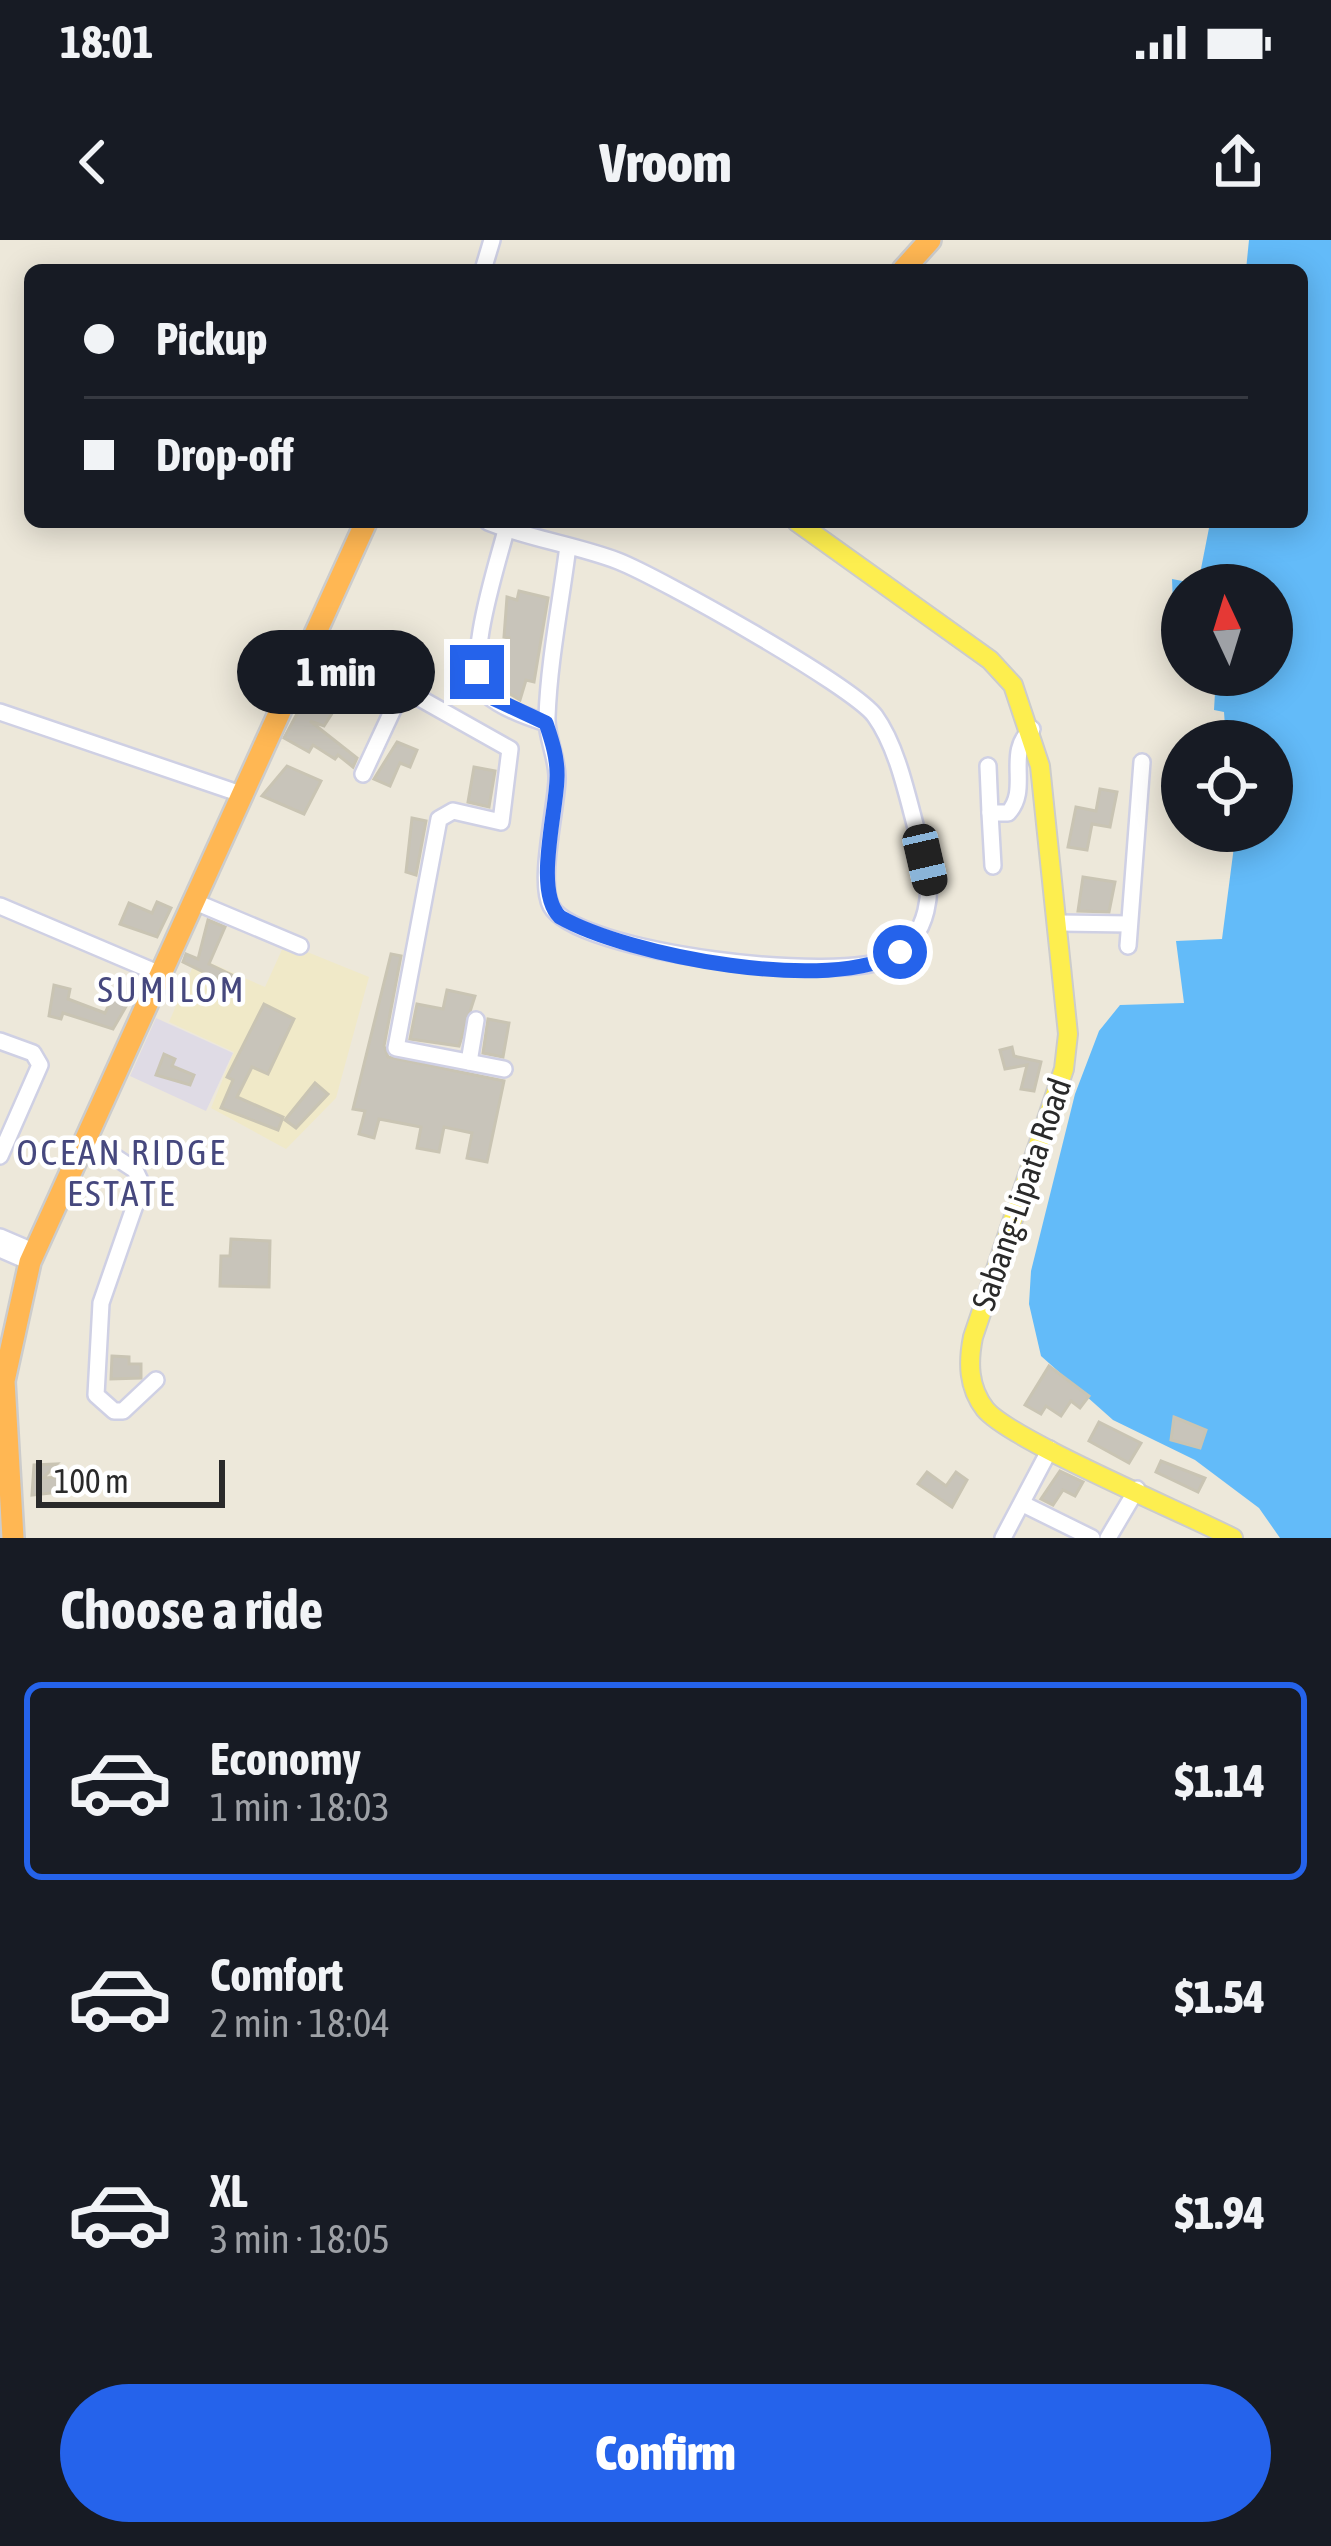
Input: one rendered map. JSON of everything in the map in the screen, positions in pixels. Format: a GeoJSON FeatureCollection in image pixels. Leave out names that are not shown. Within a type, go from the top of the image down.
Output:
{"type":"FeatureCollection","features":[{"type":"Feature","properties":{"kind":"highway"},"geometry":{"type":"LineString","coordinates":[[908,264],[930,240]]}},
{"type":"Feature","properties":{"kind":"highway"},"geometry":{"type":"LineString","coordinates":[[13,1538],[2,1448],[2,1381],[33,1257],[363,528]]}},
{"type":"Feature","properties":{"kind":"main road","name":"Sabang-Lipata Road"},"geometry":{"type":"LineString","coordinates":[[805,528],[990,660],[1013,685],[1032,730],[1067,992],[1064,1069],[969,1358],[973,1384],[985,1408],[1050,1449],[1233,1538]]}},
{"type":"Feature","properties":{"kind":"street"},"geometry":{"type":"LineString","coordinates":[[502,528],[568,546],[622,562],[759,639],[871,711],[885,736],[932,889],[922,921],[888,960],[846,970],[809,971],[652,948],[572,923],[549,903],[558,776],[546,723],[568,546]]}},
{"type":"Feature","properties":{"kind":"street"},"geometry":{"type":"LineString","coordinates":[[506,530],[488,599],[478,680],[488,696],[546,723]]}},
{"type":"Feature","properties":{"kind":"street"},"geometry":{"type":"LineString","coordinates":[[311,638],[510,749],[513,758],[501,822],[453,811],[439,819],[396,1048],[503,1069]]}},
{"type":"Feature","properties":{"kind":"street"},"geometry":{"type":"LineString","coordinates":[[363,774],[403,688]]}},
{"type":"Feature","properties":{"kind":"street"},"geometry":{"type":"LineString","coordinates":[[0,712],[241,794]]}},
{"type":"Feature","properties":{"kind":"street"},"geometry":{"type":"LineString","coordinates":[[990,813],[1008,813],[1017,802],[1017,752],[1032,730]]}},
{"type":"Feature","properties":{"kind":"street"},"geometry":{"type":"LineString","coordinates":[[1128,946],[1142,762]]}},
{"type":"Feature","properties":{"kind":"street"},"geometry":{"type":"LineString","coordinates":[[988,766],[993,866]]}},
{"type":"Feature","properties":{"kind":"street"},"geometry":{"type":"LineString","coordinates":[[193,901],[300,946]]}},
{"type":"Feature","properties":{"kind":"street"},"geometry":{"type":"LineString","coordinates":[[0,906],[160,974]]}},
{"type":"Feature","properties":{"kind":"street"},"geometry":{"type":"LineString","coordinates":[[1060,923],[1129,924]]}},
{"type":"Feature","properties":{"kind":"street"},"geometry":{"type":"LineString","coordinates":[[469,1062],[476,1020]]}},
{"type":"Feature","properties":{"kind":"street"},"geometry":{"type":"LineString","coordinates":[[0,1041],[33,1053],[40,1065],[0,1156]]}},
{"type":"Feature","properties":{"kind":"street"},"geometry":{"type":"LineString","coordinates":[[86,1138],[135,1170],[142,1185],[100,1304],[96,1396],[114,1412],[123,1411],[156,1380]]}},
{"type":"Feature","properties":{"kind":"street"},"geometry":{"type":"LineString","coordinates":[[0,1237],[33,1257]]}},
{"type":"Feature","properties":{"kind":"street"},"geometry":{"type":"LineString","coordinates":[[0,1249],[33,1257]]}},
{"type":"Feature","properties":{"kind":"street"},"geometry":{"type":"LineString","coordinates":[[1004,1538],[1050,1449]]}},
{"type":"Feature","properties":{"kind":"street"},"geometry":{"type":"LineString","coordinates":[[1108,1538],[1137,1489]]}},
{"type":"Feature","properties":{"kind":"street"},"geometry":{"type":"LineString","coordinates":[[1023,1504],[1092,1538]]}},
{"type":"Feature","properties":{"kind":"shaded area"},"geometry":{"type":"Polygon","coordinates":[[[285,943],[369,977],[336,1098],[286,1149],[211,1108],[234,1052],[169,1022],[197,957],[265,987],[285,943]]]}},
{"type":"Feature","properties":{"kind":"shaded area"},"geometry":{"type":"Polygon","coordinates":[[[156,1018],[233,1053],[206,1111],[130,1076],[156,1018]]]}},
{"type":"Feature","properties":{"kind":"water"},"geometry":{"type":"Polygon","coordinates":[[[1249,240],[1331,240],[1331,1538],[1280,1538],[1259,1508],[1195,1460],[1113,1420],[1041,1356],[1029,1304],[1031,1271],[1075,1094],[1099,1031],[1120,1005],[1184,1003],[1176,941],[1222,939],[1233,852],[1293,852],[1293,720],[1225,720],[1224,712],[1214,710],[1215,696],[1293,696],[1293,564],[1202,564],[1209,528],[1308,528],[1308,264],[1247,264],[1249,240]]]}},
{"type":"Feature","properties":{"kind":"building"},"geometry":{"type":"Polygon","coordinates":[[[519,591],[548,598],[534,682],[526,680],[520,700],[495,685],[509,638],[504,637],[507,597],[517,600],[519,591]]]}},
{"type":"Feature","properties":{"kind":"building"},"geometry":{"type":"Polygon","coordinates":[[[326,660],[356,676],[324,726],[310,721],[357,758],[353,767],[338,755],[335,759],[313,745],[309,752],[284,738],[326,660]]]}},
{"type":"Feature","properties":{"kind":"building"},"geometry":{"type":"Polygon","coordinates":[[[397,742],[417,750],[410,767],[400,763],[390,786],[374,779],[397,742]]]}},
{"type":"Feature","properties":{"kind":"building"},"geometry":{"type":"Polygon","coordinates":[[[287,766],[321,781],[304,814],[262,796],[287,766]]]}},
{"type":"Feature","properties":{"kind":"building"},"geometry":{"type":"Polygon","coordinates":[[[474,767],[495,771],[489,807],[468,802],[474,767]]]}},
{"type":"Feature","properties":{"kind":"building"},"geometry":{"type":"Polygon","coordinates":[[[1100,789],[1117,792],[1110,827],[1092,824],[1087,850],[1068,847],[1076,807],[1096,811],[1100,789]]]}},
{"type":"Feature","properties":{"kind":"building"},"geometry":{"type":"Polygon","coordinates":[[[412,818],[426,821],[416,875],[406,872],[412,818]]]}},
{"type":"Feature","properties":{"kind":"building"},"geometry":{"type":"Polygon","coordinates":[[[1083,877],[1115,882],[1109,912],[1078,911],[1083,877]]]}},
{"type":"Feature","properties":{"kind":"building"},"geometry":{"type":"Polygon","coordinates":[[[157,902],[171,908],[157,937],[120,924],[129,903],[152,913],[157,902]]]}},
{"type":"Feature","properties":{"kind":"building"},"geometry":{"type":"Polygon","coordinates":[[[208,920],[225,927],[209,964],[236,977],[232,986],[183,962],[186,954],[198,959],[208,920]]]}},
{"type":"Feature","properties":{"kind":"building"},"geometry":{"type":"Polygon","coordinates":[[[391,954],[401,956],[384,1046],[388,1057],[504,1081],[487,1162],[467,1158],[472,1133],[444,1127],[439,1152],[417,1148],[421,1127],[379,1119],[374,1138],[359,1134],[365,1111],[353,1109],[391,954]]]}},
{"type":"Feature","properties":{"kind":"building"},"geometry":{"type":"Polygon","coordinates":[[[121,981],[136,989],[113,1029],[63,1013],[61,1019],[49,1016],[54,985],[70,989],[68,999],[105,1013],[121,981]]]}},
{"type":"Feature","properties":{"kind":"building"},"geometry":{"type":"Polygon","coordinates":[[[447,990],[475,996],[459,1046],[410,1039],[417,1004],[443,1009],[447,990]]]}},
{"type":"Feature","properties":{"kind":"building"},"geometry":{"type":"Polygon","coordinates":[[[264,1004],[294,1019],[268,1074],[252,1067],[237,1097],[283,1117],[278,1130],[221,1108],[233,1080],[227,1077],[264,1004]]]}},
{"type":"Feature","properties":{"kind":"building"},"geometry":{"type":"Polygon","coordinates":[[[488,1019],[509,1023],[503,1057],[483,1053],[488,1019]]]}},
{"type":"Feature","properties":{"kind":"building"},"geometry":{"type":"Polygon","coordinates":[[[1012,1047],[1014,1056],[1041,1062],[1034,1091],[1021,1089],[1027,1065],[1005,1069],[1000,1050],[1012,1047]]]}},
{"type":"Feature","properties":{"kind":"building"},"geometry":{"type":"Polygon","coordinates":[[[164,1054],[175,1059],[172,1066],[194,1075],[190,1085],[156,1075],[164,1054]]]}},
{"type":"Feature","properties":{"kind":"building"},"geometry":{"type":"Polygon","coordinates":[[[315,1083],[328,1094],[296,1128],[285,1120],[315,1083]]]}},
{"type":"Feature","properties":{"kind":"building"},"geometry":{"type":"Polygon","coordinates":[[[231,1239],[270,1241],[269,1287],[220,1286],[221,1256],[230,1256],[231,1239]]]}},
{"type":"Feature","properties":{"kind":"building"},"geometry":{"type":"Polygon","coordinates":[[[112,1356],[141,1364],[141,1378],[111,1379],[112,1356]]]}},
{"type":"Feature","properties":{"kind":"building"},"geometry":{"type":"Polygon","coordinates":[[[1049,1366],[1089,1396],[1080,1408],[1071,1401],[1061,1416],[1046,1406],[1041,1414],[1025,1405],[1049,1366]]]}},
{"type":"Feature","properties":{"kind":"building"},"geometry":{"type":"Polygon","coordinates":[[[1174,1417],[1206,1430],[1200,1448],[1171,1440],[1174,1417]]]}},
{"type":"Feature","properties":{"kind":"building"},"geometry":{"type":"Polygon","coordinates":[[[1099,1422],[1141,1443],[1129,1463],[1089,1441],[1099,1422]]]}},
{"type":"Feature","properties":{"kind":"building"},"geometry":{"type":"Polygon","coordinates":[[[1161,1461],[1205,1478],[1198,1492],[1156,1472],[1161,1461]]]}},
{"type":"Feature","properties":{"kind":"building"},"geometry":{"type":"Polygon","coordinates":[[[57,1464],[43,1478],[60,1477],[61,1492],[32,1495],[34,1465],[57,1464]]]}},
{"type":"Feature","properties":{"kind":"building"},"geometry":{"type":"Polygon","coordinates":[[[1060,1471],[1083,1482],[1075,1496],[1063,1490],[1053,1505],[1041,1499],[1060,1471]]]}},
{"type":"Feature","properties":{"kind":"building"},"geometry":{"type":"Polygon","coordinates":[[[927,1472],[946,1486],[956,1472],[967,1480],[952,1507],[918,1484],[927,1472]]]}},
{"type":"Feature","properties":{"kind":"district","name":"SUMILOM"},"geometry":{"type":"Point","coordinates":[172,989]}},
{"type":"Feature","properties":{"kind":"district","name":"OCEAN RIDGE ESTATE"},"geometry":{"type":"Point","coordinates":[122,1172]}},
{"type":"Feature","properties":{"kind":"route"},"geometry":{"type":"LineString","coordinates":[[477,672],[488,696],[546,723],[558,776],[548,892],[549,903],[560,917],[652,948],[756,966],[846,970],[870,967],[900,952]]}}]}
